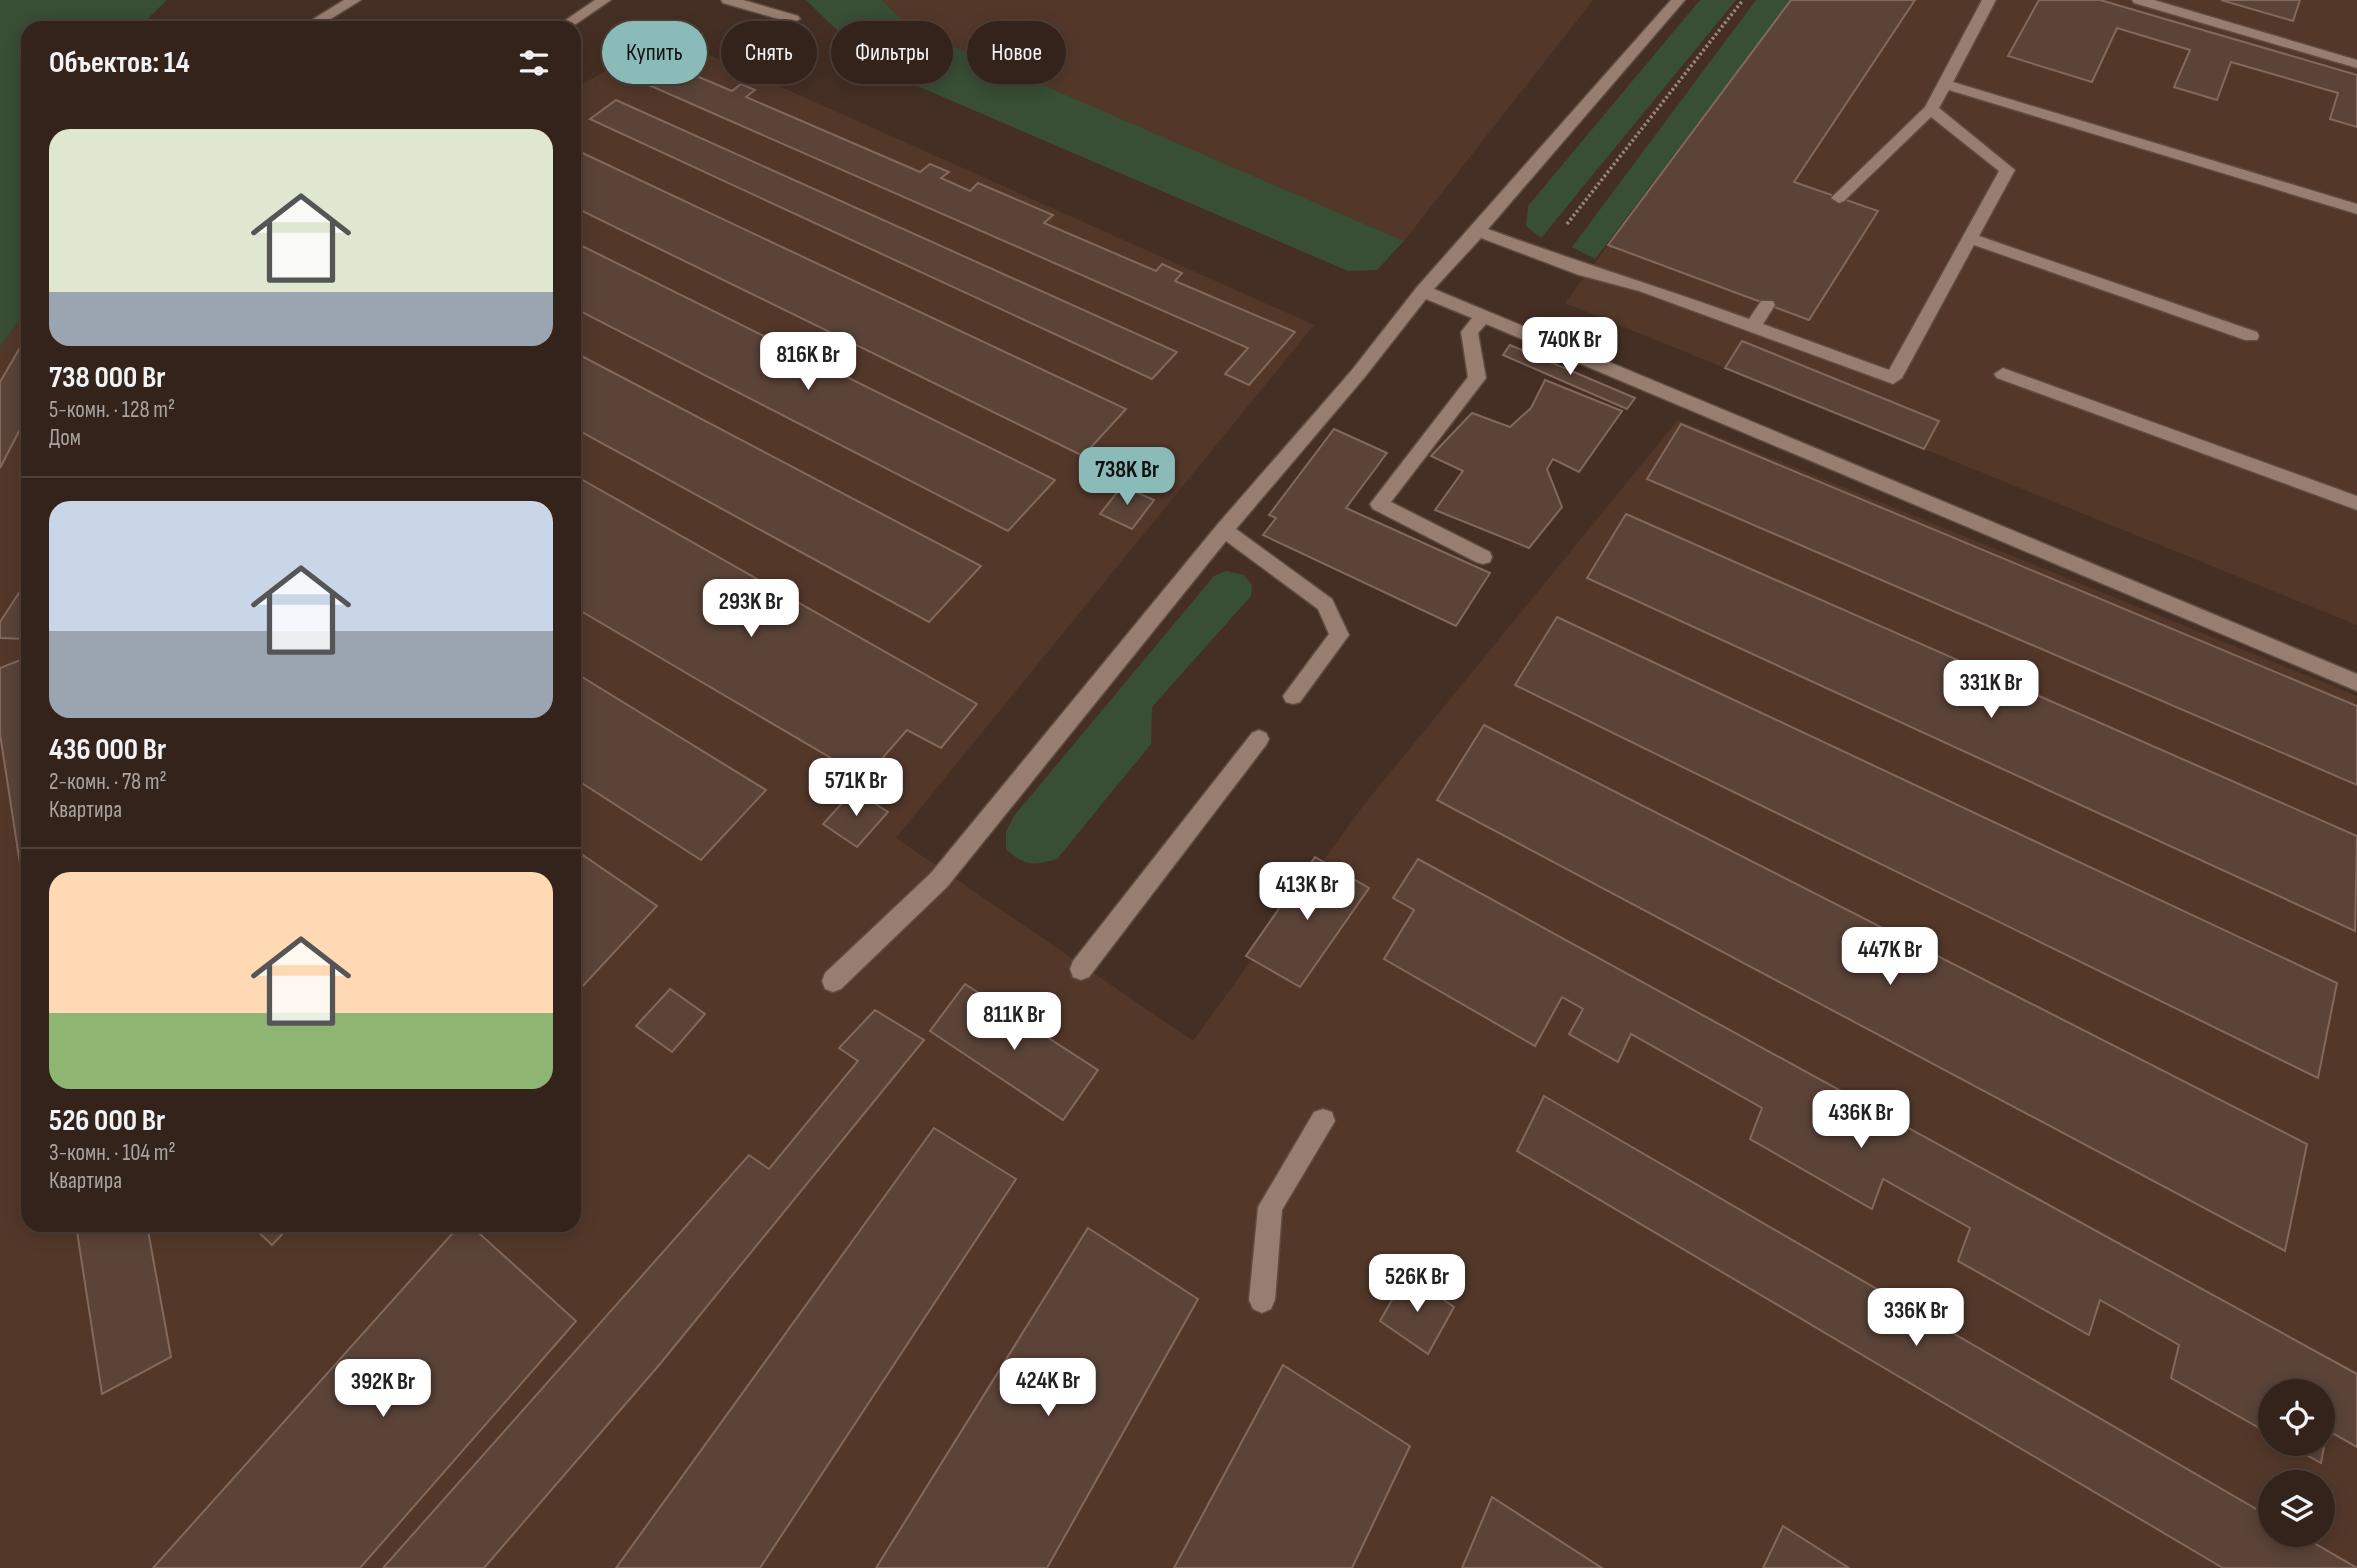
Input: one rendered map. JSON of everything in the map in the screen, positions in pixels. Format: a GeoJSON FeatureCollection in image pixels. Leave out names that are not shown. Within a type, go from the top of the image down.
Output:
{"type":"FeatureCollection","features":[{"type":"Feature","properties":{"kind":"lane"},"geometry":{"type":"LineString","coordinates":[[318,21],[355,0]]}},
{"type":"Feature","properties":{"kind":"lane"},"geometry":{"type":"LineString","coordinates":[[572,21],[604,0]]}},
{"type":"Feature","properties":{"kind":"lane"},"geometry":{"type":"LineString","coordinates":[[728,0],[793,19]]}},
{"type":"Feature","properties":{"kind":"lane"},"geometry":{"type":"LineString","coordinates":[[833,981],[939,880],[1224,530],[1358,374],[1423,291],[1678,0]]}},
{"type":"Feature","properties":{"kind":"lane"},"geometry":{"type":"LineString","coordinates":[[1839,198],[1931,109],[1989,0]]}},
{"type":"Feature","properties":{"kind":"lane"},"geometry":{"type":"LineString","coordinates":[[2139,0],[2357,64]]}},
{"type":"Feature","properties":{"kind":"lane"},"geometry":{"type":"LineString","coordinates":[[1945,84],[2357,209]]}},
{"type":"Feature","properties":{"kind":"lane"},"geometry":{"type":"LineString","coordinates":[[1478,231],[1585,271],[1644,287],[1893,378],[2007,170],[1931,109]]}},
{"type":"Feature","properties":{"kind":"lane"},"geometry":{"type":"LineString","coordinates":[[1970,238],[2251,336]]}},
{"type":"Feature","properties":{"kind":"lane"},"geometry":{"type":"LineString","coordinates":[[1423,291],[2357,683]]}},
{"type":"Feature","properties":{"kind":"lane"},"geometry":{"type":"LineString","coordinates":[[1753,327],[1767,305]]}},
{"type":"Feature","properties":{"kind":"lane"},"geometry":{"type":"LineString","coordinates":[[1483,316],[1469,332],[1477,378],[1380,504],[1483,557]]}},
{"type":"Feature","properties":{"kind":"lane"},"geometry":{"type":"LineString","coordinates":[[2003,374],[2357,503]]}},
{"type":"Feature","properties":{"kind":"lane"},"geometry":{"type":"LineString","coordinates":[[1224,530],[1325,604],[1339,635],[1293,696]]}},
{"type":"Feature","properties":{"kind":"lane"},"geometry":{"type":"LineString","coordinates":[[1081,969],[1259,739]]}},
{"type":"Feature","properties":{"kind":"lane"},"geometry":{"type":"LineString","coordinates":[[1262,1300],[1270,1207],[1323,1121]]}},
{"type":"Feature","properties":{"kind":"path"},"geometry":{"type":"LineString","coordinates":[[1543,255],[1743,0]]}},
{"type":"Feature","properties":{"kind":"shaded area"},"geometry":{"type":"Polygon","coordinates":[[[882,0],[1593,0],[1404,241],[1041,84],[1066,84],[1066,21],[967,21],[967,52],[953,46],[953,21],[903,21],[882,0]]]}},
{"type":"Feature","properties":{"kind":"shaded area"},"geometry":{"type":"Polygon","coordinates":[[[1791,0],[2357,0],[2357,625],[1565,303],[1791,0]]]}},
{"type":"Feature","properties":{"kind":"shaded area"},"geometry":{"type":"Polygon","coordinates":[[[707,54],[721,60],[721,84],[774,84],[1314,325],[896,838],[1193,1041],[1363,806],[1678,420],[2357,696],[2357,1568],[0,1568],[0,347],[21,318],[21,1232],[581,1232],[581,85],[602,73],[602,84],[707,84],[707,54]]]}},
{"type":"Feature","properties":{"kind":"green space"},"geometry":{"type":"Polygon","coordinates":[[[0,0],[167,0],[145,21],[21,21],[21,318],[0,347],[0,0]]]}},
{"type":"Feature","properties":{"kind":"green space"},"geometry":{"type":"Polygon","coordinates":[[[806,0],[882,0],[903,21],[831,21],[831,25],[806,0]]]}},
{"type":"Feature","properties":{"kind":"green space"},"geometry":{"type":"Polygon","coordinates":[[[1700,0],[1736,0],[1541,238],[1526,226],[1528,206],[1700,0]]]}},
{"type":"Feature","properties":{"kind":"green space"},"geometry":{"type":"Polygon","coordinates":[[[1756,0],[1791,0],[1595,259],[1572,247],[1756,0]]]}},
{"type":"Feature","properties":{"kind":"green space"},"geometry":{"type":"Polygon","coordinates":[[[953,46],[967,52],[967,84],[1041,84],[1404,241],[1377,270],[1348,271],[913,84],[953,84],[953,46]]]}},
{"type":"Feature","properties":{"kind":"green space"},"geometry":{"type":"Polygon","coordinates":[[[1226,571],[1244,575],[1252,585],[1251,596],[1152,707],[1151,744],[1057,859],[1029,863],[1012,855],[1006,849],[1006,832],[1014,816],[1214,576],[1226,571]]]}},
{"type":"Feature","properties":{"kind":"building"},"geometry":{"type":"Polygon","coordinates":[[[1791,0],[1915,0],[1794,182],[1878,211],[1809,320],[1608,245],[1791,0]]]}},
{"type":"Feature","properties":{"kind":"building"},"geometry":{"type":"Polygon","coordinates":[[[2039,0],[2100,0],[2357,75],[2357,127],[2330,119],[2338,93],[2231,62],[2217,100],[2174,87],[2190,50],[2117,28],[2092,82],[2008,56],[2039,0]]]}},
{"type":"Feature","properties":{"kind":"building"},"geometry":{"type":"Polygon","coordinates":[[[2221,0],[2300,0],[2293,21],[2221,0]]]}},
{"type":"Feature","properties":{"kind":"building"},"geometry":{"type":"Polygon","coordinates":[[[707,80],[732,91],[741,84],[755,90],[746,97],[920,172],[930,164],[949,172],[941,178],[970,191],[978,183],[1053,215],[1044,223],[1156,271],[1162,264],[1182,273],[1175,281],[1295,332],[1249,385],[1225,374],[1248,348],[646,84],[707,84],[707,80]]]}},
{"type":"Feature","properties":{"kind":"building"},"geometry":{"type":"Polygon","coordinates":[[[616,100],[1177,352],[1152,379],[590,119],[616,100]]]}},
{"type":"Feature","properties":{"kind":"building"},"geometry":{"type":"Polygon","coordinates":[[[581,152],[1126,409],[1083,456],[581,210],[581,152]]]}},
{"type":"Feature","properties":{"kind":"building"},"geometry":{"type":"Polygon","coordinates":[[[581,245],[1055,480],[1008,531],[581,312],[581,245]]]}},
{"type":"Feature","properties":{"kind":"building"},"geometry":{"type":"Polygon","coordinates":[[[1742,341],[1939,421],[1924,449],[1725,368],[1742,341]]]}},
{"type":"Feature","properties":{"kind":"building"},"geometry":{"type":"Polygon","coordinates":[[[1510,345],[1635,398],[1627,409],[1503,355],[1510,345]]]}},
{"type":"Feature","properties":{"kind":"building"},"geometry":{"type":"Polygon","coordinates":[[[21,346],[21,428],[0,468],[0,382],[21,346]]]}},
{"type":"Feature","properties":{"kind":"building"},"geometry":{"type":"Polygon","coordinates":[[[581,356],[981,566],[929,622],[581,432],[581,356]]]}},
{"type":"Feature","properties":{"kind":"building"},"geometry":{"type":"Polygon","coordinates":[[[1545,380],[1622,411],[1579,472],[1553,459],[1547,469],[1562,507],[1529,548],[1435,510],[1463,471],[1431,456],[1472,413],[1510,427],[1531,408],[1545,380]]]}},
{"type":"Feature","properties":{"kind":"building"},"geometry":{"type":"Polygon","coordinates":[[[1681,424],[2357,706],[2357,785],[1647,479],[1681,424]]]}},
{"type":"Feature","properties":{"kind":"building"},"geometry":{"type":"Polygon","coordinates":[[[1334,429],[1387,453],[1346,508],[1490,573],[1456,626],[1263,535],[1276,518],[1269,515],[1334,429]]]}},
{"type":"Feature","properties":{"kind":"building"},"geometry":{"type":"Polygon","coordinates":[[[581,479],[977,704],[941,748],[907,730],[865,778],[581,611],[581,479]]]}},
{"type":"Feature","properties":{"kind":"building"},"geometry":{"type":"Polygon","coordinates":[[[1122,486],[1154,500],[1132,529],[1100,514],[1122,486]]]}},
{"type":"Feature","properties":{"kind":"building"},"geometry":{"type":"Polygon","coordinates":[[[1626,514],[2357,836],[2355,931],[1587,578],[1626,514]]]}},
{"type":"Feature","properties":{"kind":"building"},"geometry":{"type":"Polygon","coordinates":[[[21,590],[21,639],[0,638],[0,622],[21,590]]]}},
{"type":"Feature","properties":{"kind":"building"},"geometry":{"type":"Polygon","coordinates":[[[1557,617],[2337,983],[2318,1078],[1515,685],[1557,617]]]}},
{"type":"Feature","properties":{"kind":"building"},"geometry":{"type":"Polygon","coordinates":[[[21,660],[21,870],[0,734],[0,668],[21,660]]]}},
{"type":"Feature","properties":{"kind":"building"},"geometry":{"type":"Polygon","coordinates":[[[581,676],[766,790],[701,860],[581,783],[581,676]]]}},
{"type":"Feature","properties":{"kind":"building"},"geometry":{"type":"Polygon","coordinates":[[[1484,725],[2307,1144],[2285,1251],[1437,800],[1484,725]]]}},
{"type":"Feature","properties":{"kind":"building"},"geometry":{"type":"Polygon","coordinates":[[[854,790],[888,812],[857,847],[823,824],[854,790]]]}},
{"type":"Feature","properties":{"kind":"building"},"geometry":{"type":"Polygon","coordinates":[[[581,854],[657,906],[581,986],[581,854]]]}},
{"type":"Feature","properties":{"kind":"building"},"geometry":{"type":"Polygon","coordinates":[[[1315,857],[1369,888],[1300,987],[1246,956],[1315,857]]]}},
{"type":"Feature","properties":{"kind":"building"},"geometry":{"type":"Polygon","coordinates":[[[1418,859],[2357,1374],[2357,1447],[2335,1435],[2335,1379],[2258,1379],[2258,1427],[2171,1378],[2179,1345],[2100,1300],[2089,1335],[1958,1261],[1970,1228],[1883,1179],[1872,1209],[1750,1139],[1762,1108],[1631,1034],[1618,1062],[1569,1034],[1583,1009],[1562,997],[1535,1046],[1384,959],[1414,910],[1393,898],[1418,859]]]}},
{"type":"Feature","properties":{"kind":"building"},"geometry":{"type":"Polygon","coordinates":[[[965,984],[1098,1070],[1063,1120],[930,1031],[965,984]]]}},
{"type":"Feature","properties":{"kind":"building"},"geometry":{"type":"Polygon","coordinates":[[[670,989],[705,1014],[672,1052],[636,1026],[670,989]]]}},
{"type":"Feature","properties":{"kind":"building"},"geometry":{"type":"Polygon","coordinates":[[[875,1010],[924,1040],[660,1364],[484,1568],[383,1568],[749,1155],[769,1169],[858,1061],[839,1048],[875,1010]]]}},
{"type":"Feature","properties":{"kind":"building"},"geometry":{"type":"Polygon","coordinates":[[[1544,1096],[2258,1510],[2258,1547],[2321,1547],[2357,1568],[2223,1568],[1517,1151],[1544,1096]]]}},
{"type":"Feature","properties":{"kind":"building"},"geometry":{"type":"Polygon","coordinates":[[[934,1128],[1016,1179],[760,1568],[616,1568],[934,1128]]]}},
{"type":"Feature","properties":{"kind":"building"},"geometry":{"type":"Polygon","coordinates":[[[1088,1228],[1198,1299],[1047,1568],[876,1568],[1088,1228]]]}},
{"type":"Feature","properties":{"kind":"building"},"geometry":{"type":"Polygon","coordinates":[[[77,1232],[148,1232],[171,1357],[102,1394],[77,1232]]]}},
{"type":"Feature","properties":{"kind":"building"},"geometry":{"type":"Polygon","coordinates":[[[258,1232],[284,1232],[272,1245],[258,1232]]]}},
{"type":"Feature","properties":{"kind":"building"},"geometry":{"type":"Polygon","coordinates":[[[454,1232],[478,1232],[576,1321],[360,1568],[153,1568],[454,1232]]]}},
{"type":"Feature","properties":{"kind":"building"},"geometry":{"type":"Polygon","coordinates":[[[1407,1274],[1454,1307],[1428,1354],[1380,1321],[1407,1274]]]}},
{"type":"Feature","properties":{"kind":"building"},"geometry":{"type":"Polygon","coordinates":[[[1283,1365],[1410,1446],[1352,1568],[1174,1568],[1283,1365]]]}},
{"type":"Feature","properties":{"kind":"building"},"geometry":{"type":"Polygon","coordinates":[[[2308,1456],[2322,1456],[2321,1463],[2308,1456]]]}},
{"type":"Feature","properties":{"kind":"building"},"geometry":{"type":"Polygon","coordinates":[[[1492,1497],[1602,1568],[1462,1568],[1492,1497]]]}},
{"type":"Feature","properties":{"kind":"building"},"geometry":{"type":"Polygon","coordinates":[[[1783,1526],[1849,1568],[1763,1568],[1783,1526]]]}}]}
